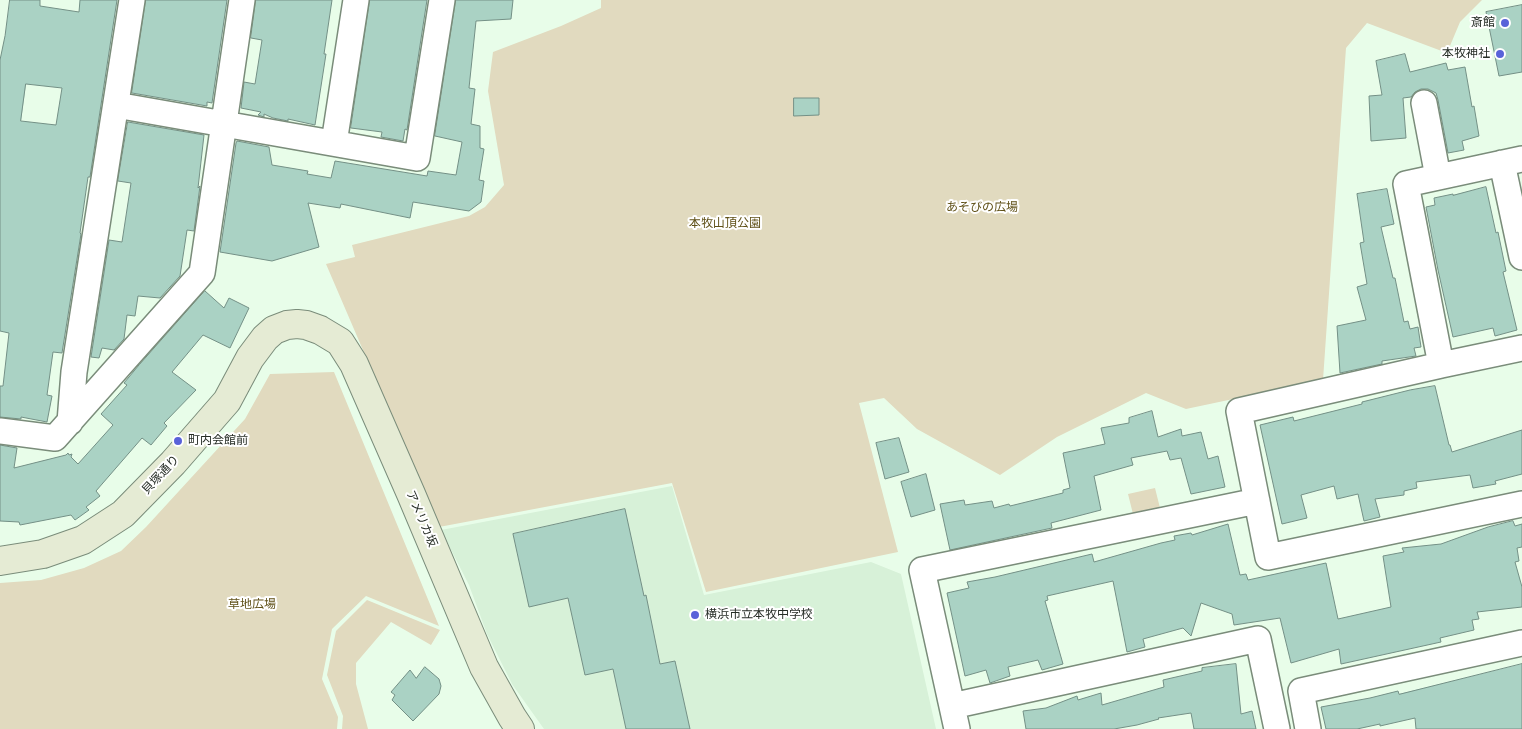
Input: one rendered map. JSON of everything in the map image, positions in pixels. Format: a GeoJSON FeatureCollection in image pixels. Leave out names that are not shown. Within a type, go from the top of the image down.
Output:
{"type":"FeatureCollection","features":[{"type":"Feature","properties":{"kind":"street"},"geometry":{"type":"LineString","coordinates":[[70,422],[74,372],[132,0]]}},
{"type":"Feature","properties":{"kind":"street"},"geometry":{"type":"LineString","coordinates":[[0,431],[55,438],[202,273],[242,0]]}},
{"type":"Feature","properties":{"kind":"street"},"geometry":{"type":"LineString","coordinates":[[334,143],[356,0]]}},
{"type":"Feature","properties":{"kind":"street"},"geometry":{"type":"LineString","coordinates":[[116,105],[417,158],[442,0]]}},
{"type":"Feature","properties":{"kind":"street"},"geometry":{"type":"LineString","coordinates":[[1424,103],[1438,177]]}},
{"type":"Feature","properties":{"kind":"street"},"geometry":{"type":"LineString","coordinates":[[1441,365],[1406,184],[1512,161],[1522,257]]}},
{"type":"Feature","properties":{"kind":"street","name":"貝塚通り"},"geometry":{"type":"LineString","coordinates":[[0,561],[43,554],[83,540],[123,514],[173,462],[227,401],[250,358],[265,338],[274,330],[287,325],[306,325]]}},
{"type":"Feature","properties":{"kind":"street","name":"アメリカ坂"},"geometry":{"type":"LineString","coordinates":[[306,325],[320,330],[340,342],[354,364],[484,666],[520,729]]}},
{"type":"Feature","properties":{"kind":"street"},"geometry":{"type":"LineString","coordinates":[[1522,348],[1239,411],[1268,557],[1522,504]]}},
{"type":"Feature","properties":{"kind":"street"},"geometry":{"type":"LineString","coordinates":[[1257,501],[922,570],[955,717],[1258,639],[1278,729]]}},
{"type":"Feature","properties":{"kind":"street"},"geometry":{"type":"LineString","coordinates":[[1308,729],[1301,691],[1522,643]]}},
{"type":"Feature","properties":{"kind":"shaded area","name":"横浜市立本牧中学校"},"geometry":{"type":"Polygon","coordinates":[[[672,486],[704,595],[871,562],[901,574],[936,729],[544,729],[512,684],[487,634],[469,585],[441,530],[672,486]]]}},
{"type":"Feature","properties":{"kind":"green space","name":"本牧山頂公園"},"geometry":{"type":"Polygon","coordinates":[[[601,0],[1482,0],[1460,22],[1447,53],[1367,23],[1346,48],[1323,380],[1186,409],[1146,393],[1057,437],[1000,475],[917,429],[884,398],[859,403],[898,552],[706,592],[672,483],[439,527],[326,264],[355,257],[352,245],[469,216],[485,207],[504,185],[488,91],[493,52],[561,26],[601,8],[601,0]]]}},
{"type":"Feature","properties":{"kind":"green space","name":"草地広場"},"geometry":{"type":"Polygon","coordinates":[[[334,372],[439,626],[366,596],[332,629],[322,679],[338,717],[337,729],[0,729],[0,583],[41,580],[84,568],[121,551],[146,527],[245,419],[270,374],[334,372]]]}},
{"type":"Feature","properties":{"kind":"green space"},"geometry":{"type":"Polygon","coordinates":[[[1155,488],[1161,512],[1134,518],[1128,494],[1155,488]]]}},
{"type":"Feature","properties":{"kind":"green space"},"geometry":{"type":"Polygon","coordinates":[[[367,600],[440,630],[431,645],[391,622],[356,663],[356,684],[368,729],[342,729],[343,716],[327,675],[336,631],[367,600]]]}},
{"type":"Feature","properties":{"kind":"building"},"geometry":{"type":"Polygon","coordinates":[[[10,0],[40,0],[40,6],[79,12],[80,0],[117,0],[62,353],[53,352],[47,395],[52,396],[47,422],[21,417],[21,419],[0,417],[0,386],[3,386],[9,333],[0,331],[0,60],[10,0]],[[26,84],[21,121],[56,125],[62,88],[26,84]]]}},
{"type":"Feature","properties":{"kind":"building"},"geometry":{"type":"Polygon","coordinates":[[[146,0],[227,0],[212,103],[207,102],[207,106],[132,93],[146,0]]]}},
{"type":"Feature","properties":{"kind":"building"},"geometry":{"type":"Polygon","coordinates":[[[256,0],[332,0],[315,125],[273,118],[264,114],[264,117],[258,115],[261,112],[241,108],[244,82],[255,84],[262,40],[251,38],[256,0]]]}},
{"type":"Feature","properties":{"kind":"building"},"geometry":{"type":"Polygon","coordinates":[[[370,0],[427,0],[407,130],[405,129],[403,141],[381,137],[382,132],[351,128],[370,0]]]}},
{"type":"Feature","properties":{"kind":"building"},"geometry":{"type":"Polygon","coordinates":[[[456,0],[513,0],[511,19],[476,21],[469,88],[475,89],[471,124],[480,126],[480,148],[484,149],[479,180],[484,181],[481,202],[469,211],[413,202],[410,218],[341,204],[340,208],[308,203],[319,247],[272,261],[220,252],[237,141],[269,147],[272,165],[308,171],[307,174],[331,178],[335,161],[427,176],[428,171],[456,175],[462,142],[435,136],[456,0]]]}},
{"type":"Feature","properties":{"kind":"building"},"geometry":{"type":"Polygon","coordinates":[[[1522,5],[1522,72],[1499,76],[1486,12],[1522,5]]]}},
{"type":"Feature","properties":{"kind":"building"},"geometry":{"type":"Polygon","coordinates":[[[1405,54],[1410,72],[1446,63],[1448,70],[1465,67],[1479,136],[1462,141],[1464,150],[1448,153],[1436,93],[1428,89],[1421,89],[1411,97],[1403,98],[1406,138],[1371,141],[1369,96],[1382,95],[1376,61],[1405,54]]]}},
{"type":"Feature","properties":{"kind":"building"},"geometry":{"type":"Polygon","coordinates":[[[794,98],[819,98],[819,115],[794,116],[794,98]]]}},
{"type":"Feature","properties":{"kind":"building"},"geometry":{"type":"Polygon","coordinates":[[[128,122],[204,135],[194,231],[187,230],[180,276],[160,298],[138,296],[135,316],[127,315],[124,339],[114,350],[102,348],[99,358],[91,357],[109,240],[122,242],[131,183],[118,181],[128,122]]]}},
{"type":"Feature","properties":{"kind":"building"},"geometry":{"type":"Polygon","coordinates":[[[1486,187],[1496,233],[1498,232],[1506,271],[1503,272],[1517,330],[1495,336],[1493,328],[1453,337],[1426,207],[1435,205],[1434,198],[1486,187]]]}},
{"type":"Feature","properties":{"kind":"building"},"geometry":{"type":"Polygon","coordinates":[[[1387,189],[1394,224],[1381,227],[1393,278],[1395,278],[1404,322],[1408,321],[1410,329],[1418,327],[1421,347],[1414,348],[1416,356],[1382,361],[1382,364],[1340,373],[1337,326],[1366,320],[1357,287],[1367,284],[1360,243],[1364,242],[1357,194],[1387,189]]]}},
{"type":"Feature","properties":{"kind":"building"},"geometry":{"type":"Polygon","coordinates":[[[205,291],[224,308],[229,298],[249,308],[230,348],[203,335],[172,372],[196,390],[164,423],[167,426],[151,445],[142,438],[96,491],[100,496],[86,507],[89,510],[75,520],[71,515],[20,525],[19,522],[0,521],[0,445],[17,448],[14,468],[68,453],[69,455],[72,454],[71,457],[78,464],[113,425],[101,414],[127,385],[124,383],[139,365],[205,291]]]}},
{"type":"Feature","properties":{"kind":"building"},"geometry":{"type":"Polygon","coordinates":[[[1435,386],[1452,452],[1522,430],[1522,474],[1495,481],[1496,484],[1473,488],[1470,475],[1416,482],[1417,488],[1404,491],[1404,495],[1375,499],[1380,517],[1364,521],[1358,494],[1337,499],[1334,486],[1301,495],[1307,518],[1282,524],[1260,425],[1293,417],[1294,421],[1410,390],[1435,386]]]}},
{"type":"Feature","properties":{"kind":"building"},"geometry":{"type":"Polygon","coordinates":[[[1152,411],[1158,437],[1181,429],[1182,436],[1201,432],[1208,459],[1218,456],[1225,487],[1191,494],[1181,458],[1170,460],[1167,451],[1131,458],[1133,465],[1094,476],[1101,510],[1051,523],[1052,528],[950,550],[940,504],[964,500],[965,505],[992,501],[994,508],[1063,493],[1063,490],[1070,488],[1063,453],[1105,444],[1101,428],[1129,423],[1129,418],[1152,411]]]}},
{"type":"Feature","properties":{"kind":"building"},"geometry":{"type":"Polygon","coordinates":[[[899,438],[909,472],[885,479],[876,443],[899,438]]]}},
{"type":"Feature","properties":{"kind":"building"},"geometry":{"type":"Polygon","coordinates":[[[926,474],[935,510],[911,517],[901,482],[926,474]]]}},
{"type":"Feature","properties":{"kind":"building"},"geometry":{"type":"Polygon","coordinates":[[[625,509],[644,596],[646,595],[660,664],[675,661],[690,729],[626,729],[613,669],[585,675],[568,598],[529,607],[513,534],[625,509]]]}},
{"type":"Feature","properties":{"kind":"building"},"geometry":{"type":"Polygon","coordinates":[[[1513,521],[1515,526],[1522,524],[1522,547],[1517,548],[1519,561],[1515,562],[1522,587],[1522,607],[1477,612],[1479,619],[1472,620],[1474,630],[1440,638],[1441,642],[1341,664],[1339,649],[1291,663],[1280,618],[1234,625],[1232,614],[1201,603],[1191,636],[1183,628],[1143,639],[1145,647],[1127,652],[1113,581],[1047,596],[1048,600],[1045,601],[1063,664],[1042,670],[1038,660],[1008,667],[1010,676],[990,683],[986,670],[965,676],[947,593],[969,588],[967,582],[1092,554],[1094,562],[1175,540],[1174,536],[1191,533],[1192,535],[1228,524],[1240,575],[1246,574],[1248,580],[1326,563],[1338,619],[1391,607],[1383,556],[1404,552],[1402,548],[1441,544],[1488,527],[1513,521]]]}},
{"type":"Feature","properties":{"kind":"building"},"geometry":{"type":"Polygon","coordinates":[[[1236,664],[1241,714],[1252,711],[1256,729],[1194,729],[1191,713],[1158,718],[1137,725],[1114,729],[1026,729],[1023,711],[1046,708],[1077,696],[1078,700],[1101,693],[1102,705],[1164,687],[1163,680],[1202,671],[1202,668],[1236,664]]]}},
{"type":"Feature","properties":{"kind":"building"},"geometry":{"type":"Polygon","coordinates":[[[1522,664],[1522,729],[1416,729],[1415,718],[1357,729],[1326,729],[1321,707],[1398,691],[1399,694],[1522,664]]]}},
{"type":"Feature","properties":{"kind":"building"},"geometry":{"type":"Polygon","coordinates":[[[425,667],[439,679],[441,686],[439,694],[413,721],[392,700],[395,695],[391,692],[410,670],[416,678],[425,667]]]}},
{"type":"Feature","properties":{"kind":"place","name":"斎館"},"geometry":{"type":"Point","coordinates":[1505,23]}},
{"type":"Feature","properties":{"kind":"place","name":"本牧神社"},"geometry":{"type":"Point","coordinates":[1500,54]}},
{"type":"Feature","properties":{"kind":"place","name":"町内会館前"},"geometry":{"type":"Point","coordinates":[178,441]}},
{"type":"Feature","properties":{"kind":"place","name":"横浜市立本牧中学校"},"geometry":{"type":"Point","coordinates":[695,615]}},
{"type":"Feature","properties":{"kind":"park label","name":"あそびの広場"},"geometry":{"type":"Point","coordinates":[982,208]}}]}
